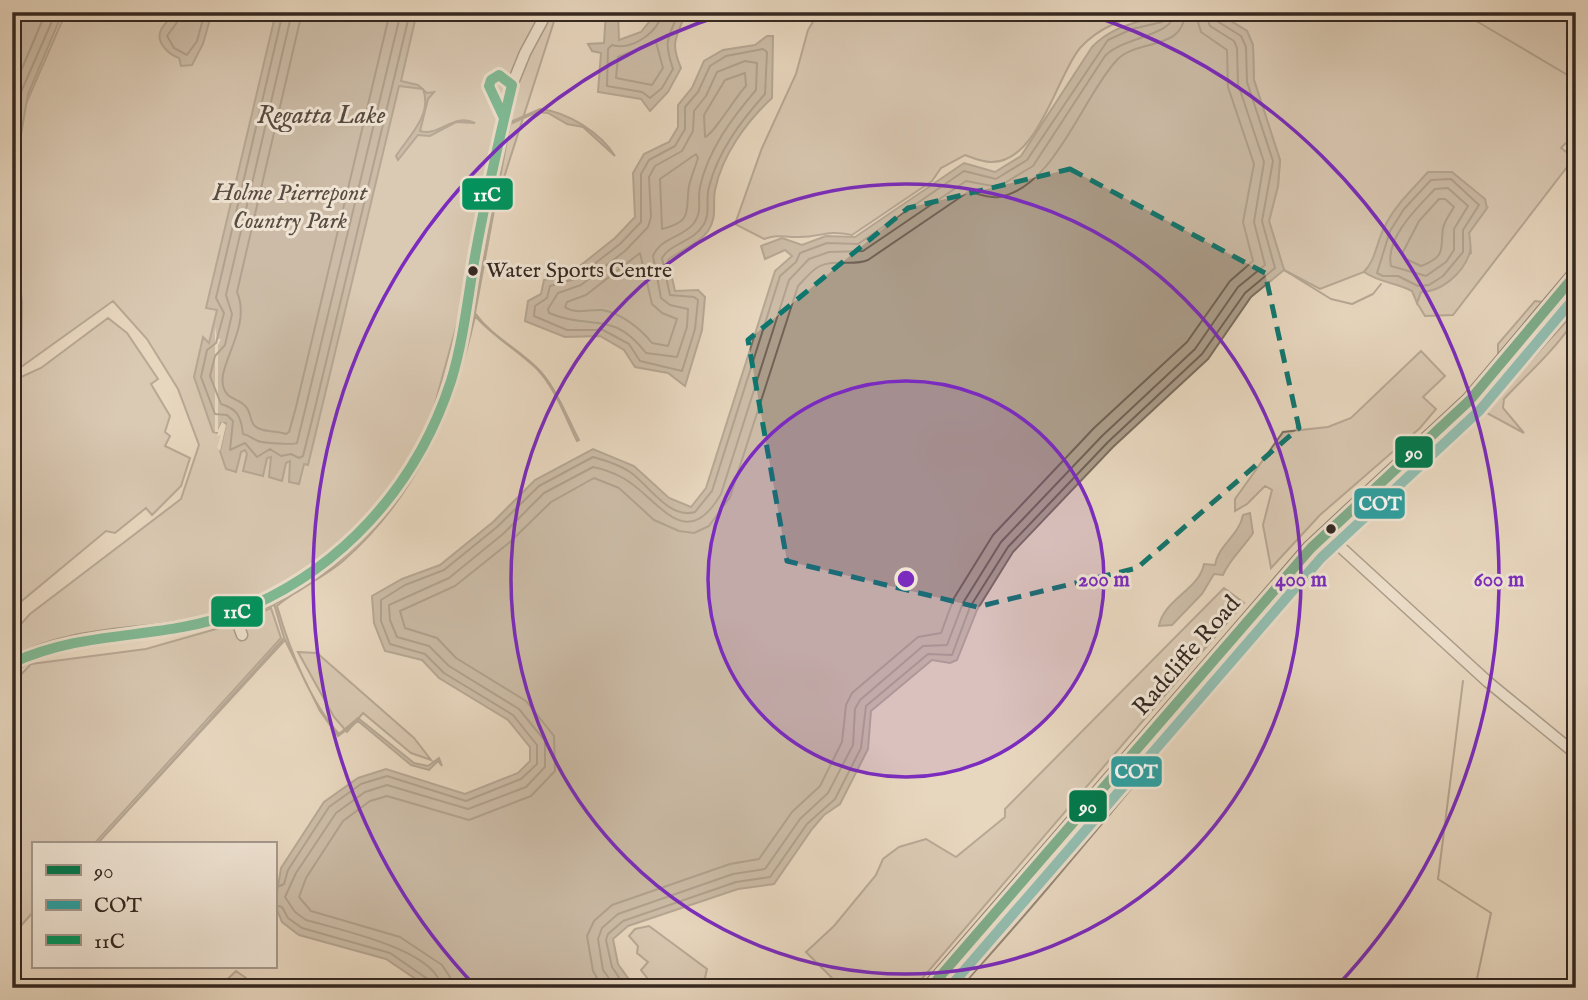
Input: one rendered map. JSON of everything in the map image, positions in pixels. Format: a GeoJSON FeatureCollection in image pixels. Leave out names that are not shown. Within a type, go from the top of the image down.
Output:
{"type":"FeatureCollection","features":[{"type":"Feature","properties":{"kind":"highway","name":"Radcliffe Road"},"geometry":{"type":"LineString","coordinates":[[930,988],[1311,548],[1470,400],[1576,274]]}},
{"type":"Feature","properties":{"kind":"highway","name":"Radcliffe Road"},"geometry":{"type":"LineString","coordinates":[[949,988],[1335,541],[1478,407],[1527,356],[1576,293]]}},
{"type":"Feature","properties":{"kind":"street"},"geometry":{"type":"LineString","coordinates":[[12,663],[45,647],[68,640],[173,629],[234,613],[291,588],[339,553],[374,521],[409,474],[451,380],[512,85],[525,53],[547,12]]}},
{"type":"Feature","properties":{"kind":"street"},"geometry":{"type":"LineString","coordinates":[[1335,541],[1471,666],[1576,754]]}},
{"type":"Feature","properties":{"kind":"street"},"geometry":{"type":"LineString","coordinates":[[234,613],[242,635]]}},
{"type":"Feature","properties":{"kind":"highlighted area"},"geometry":{"type":"Polygon","coordinates":[[[1070,169],[1265,273],[1299,428],[1137,568],[977,607],[787,561],[748,340],[908,208],[1070,169]]]}},
{"type":"Feature","properties":{"kind":"green space","name":"Holme Pierrepont Country Park"},"geometry":{"type":"Polygon","coordinates":[[[66,12],[557,12],[457,324],[423,447],[367,524],[290,584],[251,599],[197,619],[42,644],[14,658],[12,634],[30,614],[181,499],[199,445],[178,389],[147,339],[113,301],[21,367],[22,302],[16,250],[12,248],[12,176],[21,115],[66,12]]]}},
{"type":"Feature","properties":{"kind":"green space"},"geometry":{"type":"Polygon","coordinates":[[[819,12],[1150,12],[1112,25],[1095,34],[1080,48],[1033,134],[1021,149],[1007,159],[988,162],[965,155],[941,168],[932,181],[852,235],[835,233],[764,239],[735,224],[762,148],[796,74],[808,30],[819,12]]]}},
{"type":"Feature","properties":{"kind":"green space"},"geometry":{"type":"Polygon","coordinates":[[[1216,12],[1576,12],[1576,133],[1561,148],[1574,158],[1453,315],[1425,316],[1417,303],[1421,292],[1471,253],[1469,233],[1487,208],[1384,228],[1373,261],[1364,272],[1320,289],[1284,270],[1269,221],[1278,186],[1280,160],[1254,80],[1253,45],[1247,31],[1216,12]]]}},
{"type":"Feature","properties":{"kind":"green space"},"geometry":{"type":"Polygon","coordinates":[[[1535,301],[1543,302],[1498,357],[1498,344],[1535,301]]]}},
{"type":"Feature","properties":{"kind":"green space"},"geometry":{"type":"Polygon","coordinates":[[[1576,311],[1567,331],[1504,399],[1503,408],[1524,433],[1483,411],[1576,311]]]}},
{"type":"Feature","properties":{"kind":"green space"},"geometry":{"type":"Polygon","coordinates":[[[108,318],[127,333],[158,379],[151,384],[170,416],[165,432],[170,436],[165,446],[190,458],[181,486],[152,515],[146,508],[115,533],[106,531],[12,609],[12,431],[21,377],[41,368],[108,318]]]}},
{"type":"Feature","properties":{"kind":"green space"},"geometry":{"type":"Polygon","coordinates":[[[1421,351],[1445,376],[1423,397],[1436,409],[1420,428],[1320,515],[1271,568],[1263,525],[1272,490],[1265,486],[1247,504],[1235,511],[1235,499],[1283,432],[1328,427],[1351,418],[1421,351]]]}},
{"type":"Feature","properties":{"kind":"green space"},"geometry":{"type":"Polygon","coordinates":[[[1224,588],[1244,603],[914,988],[842,988],[806,952],[834,926],[876,875],[883,859],[899,847],[926,839],[956,857],[1005,817],[1005,809],[1224,588]]]}},
{"type":"Feature","properties":{"kind":"green space"},"geometry":{"type":"Polygon","coordinates":[[[271,608],[281,638],[96,842],[32,842],[32,913],[12,936],[12,684],[31,664],[146,649],[237,623],[271,608]]]}},
{"type":"Feature","properties":{"kind":"green space"},"geometry":{"type":"Polygon","coordinates":[[[298,652],[317,653],[414,738],[431,760],[411,753],[363,713],[347,732],[334,717],[298,652]]]}},
{"type":"Feature","properties":{"kind":"green space"},"geometry":{"type":"Polygon","coordinates":[[[649,926],[707,969],[705,978],[713,988],[655,988],[641,970],[648,962],[637,953],[638,946],[629,936],[635,929],[649,926]]]}},
{"type":"Feature","properties":{"kind":"green space"},"geometry":{"type":"Polygon","coordinates":[[[236,971],[246,978],[246,986],[218,988],[236,971]]]}},
{"type":"Feature","properties":{"kind":"water"},"geometry":{"type":"Polygon","coordinates":[[[12,12],[63,12],[28,94],[12,186],[12,12]]]}},
{"type":"Feature","properties":{"kind":"water"},"geometry":{"type":"Polygon","coordinates":[[[169,12],[212,12],[203,44],[192,65],[181,66],[179,58],[168,52],[160,41],[161,30],[172,14],[169,12]]]}},
{"type":"Feature","properties":{"kind":"water","name":"Regatta Lake"},"geometry":{"type":"Polygon","coordinates":[[[276,12],[417,12],[401,81],[418,85],[422,89],[399,86],[308,465],[304,464],[299,484],[289,482],[290,461],[286,463],[282,481],[269,477],[271,457],[267,458],[263,476],[243,471],[247,454],[245,450],[241,452],[236,472],[226,469],[220,451],[226,423],[221,423],[218,433],[213,432],[194,377],[203,337],[209,343],[217,310],[206,308],[276,12]]]}},
{"type":"Feature","properties":{"kind":"water"},"geometry":{"type":"Polygon","coordinates":[[[606,12],[618,12],[619,40],[641,32],[657,12],[698,13],[685,15],[675,46],[681,68],[668,92],[650,111],[641,99],[598,92],[601,53],[592,51],[588,44],[604,43],[606,12]]]}},
{"type":"Feature","properties":{"kind":"water"},"geometry":{"type":"Polygon","coordinates":[[[1168,12],[1216,12],[1247,31],[1253,45],[1254,80],[1280,160],[1278,186],[1269,221],[1284,270],[1251,297],[1208,359],[1113,447],[1013,552],[977,610],[957,660],[950,663],[932,660],[871,711],[868,749],[840,804],[824,815],[812,829],[774,884],[738,889],[628,926],[613,939],[618,964],[635,988],[429,988],[386,959],[299,935],[282,922],[276,907],[281,868],[324,802],[358,778],[386,769],[465,794],[518,773],[530,761],[530,747],[508,720],[439,678],[422,660],[385,651],[374,623],[372,596],[402,579],[440,565],[493,522],[535,480],[593,449],[634,466],[669,498],[691,507],[706,488],[775,271],[792,256],[785,250],[765,259],[761,246],[782,238],[802,245],[826,236],[855,237],[964,163],[995,172],[1021,156],[1092,47],[1118,29],[1168,12]]]}},
{"type":"Feature","properties":{"kind":"water"},"geometry":{"type":"Polygon","coordinates":[[[767,36],[773,36],[772,98],[745,128],[723,164],[715,190],[713,220],[708,231],[668,260],[675,291],[698,290],[705,297],[702,330],[685,386],[668,373],[635,367],[624,350],[600,336],[565,337],[525,321],[528,301],[541,294],[544,280],[571,273],[615,238],[635,217],[633,173],[644,154],[669,142],[678,127],[678,105],[692,88],[704,61],[723,50],[755,45],[767,36]]]}},
{"type":"Feature","properties":{"kind":"water"},"geometry":{"type":"Polygon","coordinates":[[[423,90],[427,93],[434,92],[428,99],[420,131],[434,131],[460,120],[475,123],[456,122],[430,136],[418,135],[398,160],[396,156],[422,117],[425,108],[423,90]]]}},
{"type":"Feature","properties":{"kind":"water"},"geometry":{"type":"Polygon","coordinates":[[[540,109],[572,119],[592,131],[615,156],[583,127],[567,124],[548,113],[537,112],[510,124],[475,313],[490,330],[475,316],[456,385],[429,449],[392,509],[343,561],[309,584],[367,534],[402,490],[429,443],[450,392],[466,340],[508,123],[540,109]]]}},
{"type":"Feature","properties":{"kind":"water"},"geometry":{"type":"Polygon","coordinates":[[[1428,172],[1452,172],[1485,199],[1487,208],[1469,233],[1470,253],[1461,269],[1450,281],[1436,289],[1421,292],[1417,303],[1412,291],[1364,272],[1393,212],[1428,172]]]}},
{"type":"Feature","properties":{"kind":"water"},"geometry":{"type":"Polygon","coordinates":[[[490,330],[525,357],[541,372],[557,396],[579,440],[577,441],[555,394],[537,369],[490,330]]]}},
{"type":"Feature","properties":{"kind":"water"},"geometry":{"type":"Polygon","coordinates":[[[1250,513],[1253,533],[1223,575],[1214,574],[1202,594],[1172,625],[1159,626],[1167,609],[1196,581],[1204,564],[1215,565],[1243,515],[1250,513]]]}},
{"type":"Feature","properties":{"kind":"water"},"geometry":{"type":"Polygon","coordinates":[[[294,593],[277,606],[302,674],[285,640],[99,842],[284,638],[274,604],[294,593]]]}},
{"type":"Feature","properties":{"kind":"water"},"geometry":{"type":"Polygon","coordinates":[[[311,692],[339,734],[358,718],[414,763],[428,766],[439,758],[442,766],[438,761],[429,770],[411,765],[358,721],[338,736],[320,711],[311,692]]]}},
{"type":"Feature","properties":{"kind":"pier"},"geometry":{"type":"Polygon","coordinates":[[[215,327],[217,339],[221,339],[218,345],[218,430],[222,422],[226,425],[220,451],[217,447],[221,435],[217,436],[218,432],[215,432],[215,327]]]}},
{"type":"Feature","properties":{"kind":"waterway"},"geometry":{"type":"LineString","coordinates":[[1461,12],[1576,80]]}},
{"type":"Feature","properties":{"kind":"waterway"},"geometry":{"type":"LineString","coordinates":[[1284,270],[1331,299],[1352,304],[1373,294],[1381,284]]}},
{"type":"Feature","properties":{"kind":"waterway"},"geometry":{"type":"LineString","coordinates":[[243,616],[274,605]]}},
{"type":"Feature","properties":{"kind":"waterway"},"geometry":{"type":"LineString","coordinates":[[182,633],[230,622]]}},
{"type":"Feature","properties":{"kind":"waterway"},"geometry":{"type":"LineString","coordinates":[[12,673],[49,655],[171,633]]}},
{"type":"Feature","properties":{"kind":"waterway"},"geometry":{"type":"LineString","coordinates":[[1463,681],[1438,879],[1491,913],[1475,988]]}},
{"type":"Feature","properties":{"kind":"transit line","name":"11C"},"geometry":{"type":"LineString","coordinates":[[12,663],[68,644],[179,628],[234,613],[272,596],[307,575],[340,550],[369,522],[395,491],[417,457],[436,420],[451,381],[463,333],[484,209],[512,85],[499,75],[491,80],[489,86],[504,118]]}},
{"type":"Feature","properties":{"kind":"transit line","name":"90"},"geometry":{"type":"LineString","coordinates":[[930,988],[1311,548],[1470,400],[1576,274]]}},
{"type":"Feature","properties":{"kind":"transit line","name":"COT"},"geometry":{"type":"LineString","coordinates":[[949,988],[1321,558],[1480,410],[1576,296]]}},
{"type":"Feature","properties":{"kind":"place","name":"Water Sports Centre"},"geometry":{"type":"Point","coordinates":[473,271]}}]}
